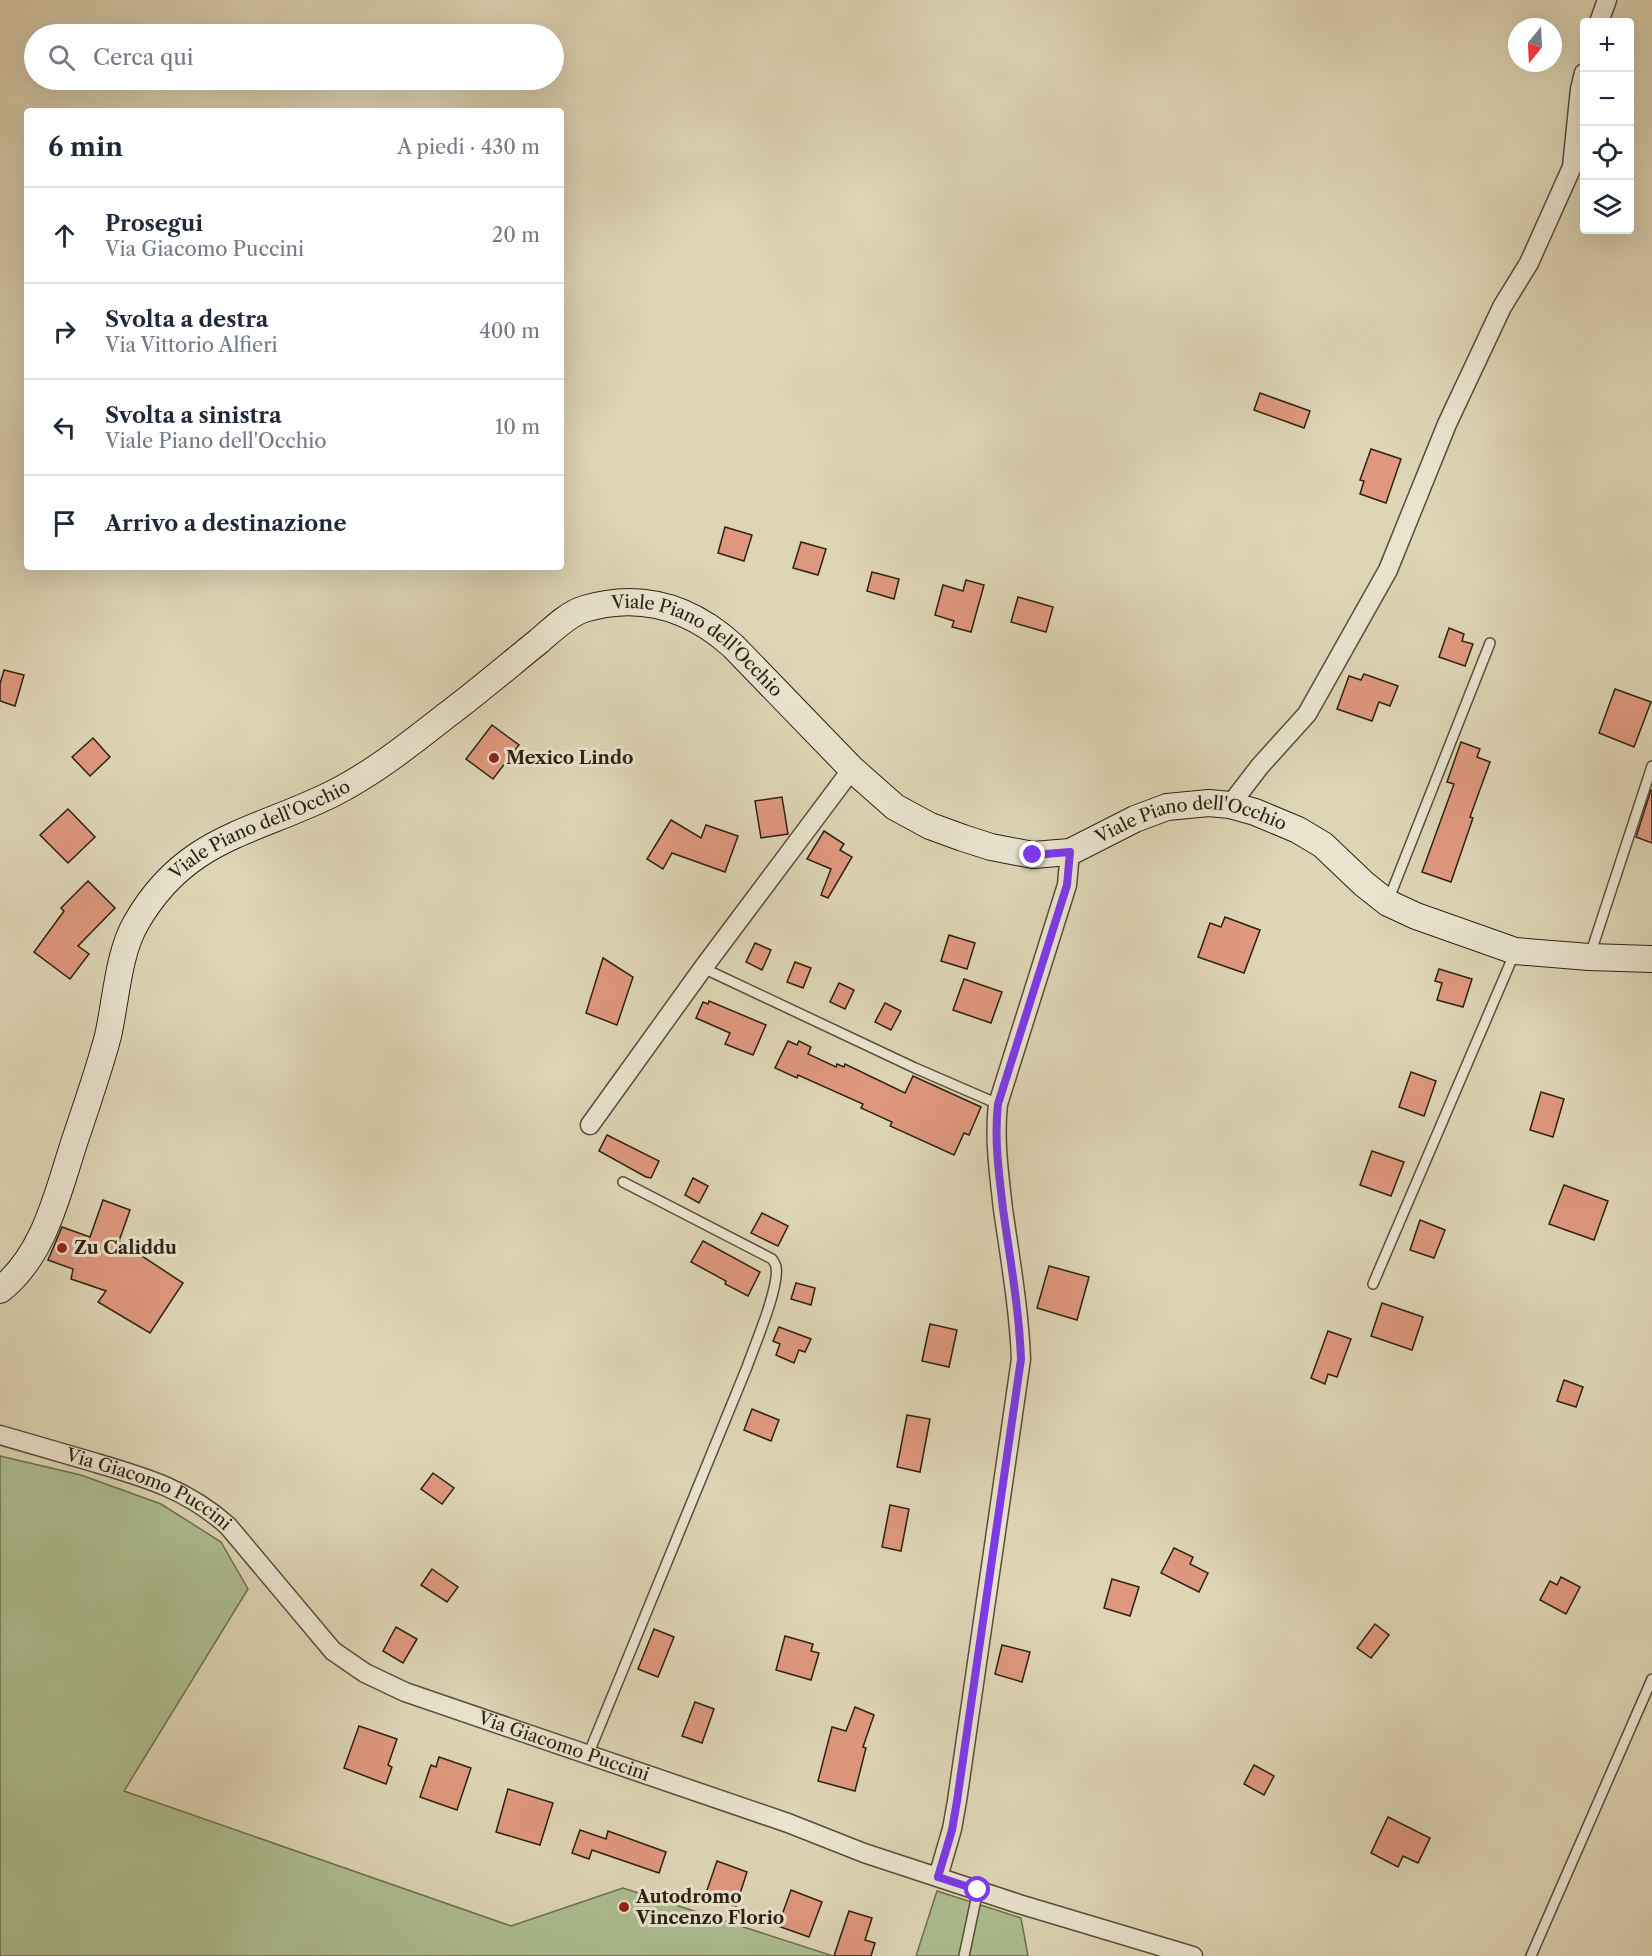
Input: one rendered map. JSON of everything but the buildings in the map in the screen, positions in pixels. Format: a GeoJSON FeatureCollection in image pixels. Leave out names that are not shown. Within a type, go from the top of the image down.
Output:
{"type":"FeatureCollection","features":[{"type":"Feature","properties":{"kind":"main road","name":"Viale Piano dell'Occhio"},"geometry":{"type":"LineString","coordinates":[[0,1290],[10,1282],[30,1256],[45,1230],[105,1046],[125,951],[135,924],[165,884],[195,855],[219,842],[333,794],[392,758],[580,610],[616,602],[657,604],[675,609],[715,630],[852,769],[895,807],[930,826],[963,838],[991,847],[1033,855],[1070,852],[1135,819],[1167,807],[1209,803],[1230,805],[1272,818],[1298,830],[1323,845],[1364,884],[1388,903],[1416,916],[1515,951],[1652,959]]}},
{"type":"Feature","properties":{"kind":"street"},"geometry":{"type":"LineString","coordinates":[[1600,18],[1607,0]]}},
{"type":"Feature","properties":{"kind":"street"},"geometry":{"type":"LineString","coordinates":[[1230,805],[1260,766],[1307,714],[1388,570],[1447,424],[1502,308],[1529,263],[1572,167],[1580,89]]}},
{"type":"Feature","properties":{"kind":"street"},"geometry":{"type":"LineString","coordinates":[[590,1125],[703,968],[852,769]]}},
{"type":"Feature","properties":{"kind":"street"},"geometry":{"type":"LineString","coordinates":[[938,1877],[952,1830],[957,1801],[1021,1359],[1020,1330],[998,1165],[995,1128],[998,1104],[1067,885],[1070,852]]}},
{"type":"Feature","properties":{"kind":"street","name":"Via Giacomo Puccini"},"geometry":{"type":"LineString","coordinates":[[0,1435],[144,1477],[192,1498],[228,1526],[333,1651],[364,1673],[405,1692],[788,1823],[864,1853],[1193,1956]]}},
{"type":"Feature","properties":{"kind":"lane"},"geometry":{"type":"LineString","coordinates":[[1388,903],[1490,643]]}},
{"type":"Feature","properties":{"kind":"lane"},"geometry":{"type":"LineString","coordinates":[[1589,957],[1652,766]]}},
{"type":"Feature","properties":{"kind":"lane"},"geometry":{"type":"LineString","coordinates":[[1373,1284],[1515,951]]}},
{"type":"Feature","properties":{"kind":"lane"},"geometry":{"type":"LineString","coordinates":[[703,968],[915,1068],[998,1104]]}},
{"type":"Feature","properties":{"kind":"lane"},"geometry":{"type":"LineString","coordinates":[[588,1755],[747,1366],[761,1329],[776,1277],[776,1266],[772,1259],[623,1182]]}},
{"type":"Feature","properties":{"kind":"lane"},"geometry":{"type":"LineString","coordinates":[[1531,1956],[1652,1679]]}},
{"type":"Feature","properties":{"kind":"lane"},"geometry":{"type":"LineString","coordinates":[[964,1956],[978,1890]]}},
{"type":"Feature","properties":{"kind":"green space"},"geometry":{"type":"Polygon","coordinates":[[[0,1456],[81,1475],[161,1504],[221,1542],[248,1589],[124,1791],[511,1926],[623,1888],[833,1956],[0,1956],[0,1456]]]}},
{"type":"Feature","properties":{"kind":"green space"},"geometry":{"type":"Polygon","coordinates":[[[937,1891],[1021,1918],[1028,1956],[916,1956],[937,1891]]]}},
{"type":"Feature","properties":{"kind":"place","name":"Mexico Lindo"},"geometry":{"type":"Point","coordinates":[494,758]}},
{"type":"Feature","properties":{"kind":"place","name":"Zu Caliddu"},"geometry":{"type":"Point","coordinates":[62,1248]}},
{"type":"Feature","properties":{"kind":"place","name":"Autodromo Vincenzo Florio"},"geometry":{"type":"Point","coordinates":[624,1907]}},
{"type":"Feature","properties":{"kind":"route"},"geometry":{"type":"LineString","coordinates":[[978,1890],[938,1877],[952,1830],[957,1801],[1021,1359],[1020,1330],[998,1165],[995,1128],[998,1104],[1003,1082],[1067,885],[1070,852],[1033,855]]}}]}
